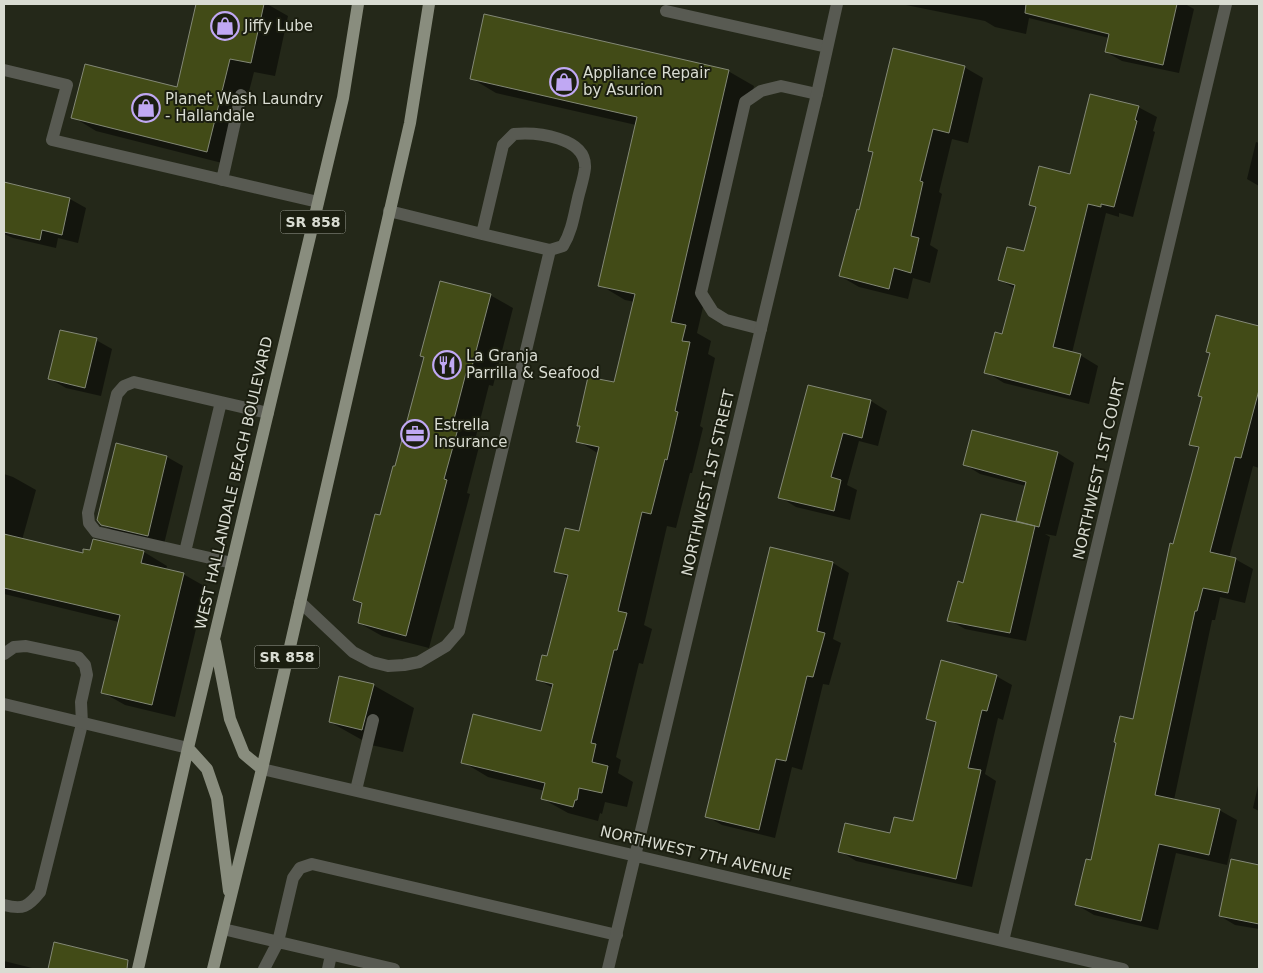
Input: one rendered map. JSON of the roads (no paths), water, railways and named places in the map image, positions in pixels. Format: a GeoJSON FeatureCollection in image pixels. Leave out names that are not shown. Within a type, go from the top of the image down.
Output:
{"type":"FeatureCollection","features":[{"type":"Feature","properties":{"kind":"main road","name":"WEST HALLANDALE BEACH BOULEVARD"},"geometry":{"type":"LineString","coordinates":[[138,969],[214,637],[343,98],[358,4]]}},
{"type":"Feature","properties":{"kind":"main road","name":"SR 858"},"geometry":{"type":"LineString","coordinates":[[213,969],[262,769],[410,123],[429,4]]}},
{"type":"Feature","properties":{"kind":"main road"},"geometry":{"type":"LineString","coordinates":[[214,637],[230,719],[244,754],[262,769]]}},
{"type":"Feature","properties":{"kind":"main road"},"geometry":{"type":"LineString","coordinates":[[188,748],[207,769],[217,798],[230,898]]}},
{"type":"Feature","properties":{"kind":"street","name":"NORTHWEST 1ST STREET"},"geometry":{"type":"LineString","coordinates":[[608,969],[837,4]]}},
{"type":"Feature","properties":{"kind":"street","name":"NORTHWEST 1ST COURT"},"geometry":{"type":"LineString","coordinates":[[1003,941],[1226,4]]}},
{"type":"Feature","properties":{"kind":"street"},"geometry":{"type":"LineString","coordinates":[[666,11],[827,47]]}},
{"type":"Feature","properties":{"kind":"street"},"geometry":{"type":"LineString","coordinates":[[4,70],[67,85],[52,140],[318,202]]}},
{"type":"Feature","properties":{"kind":"street"},"geometry":{"type":"LineString","coordinates":[[761,329],[726,320],[713,312],[701,293],[745,102],[761,91],[781,86],[817,94]]}},
{"type":"Feature","properties":{"kind":"street"},"geometry":{"type":"LineString","coordinates":[[222,180],[241,95]]}},
{"type":"Feature","properties":{"kind":"street"},"geometry":{"type":"LineString","coordinates":[[389,211],[482,234],[550,250],[563,246],[570,234],[585,167],[580,152],[568,141],[529,133],[514,134],[504,145],[482,234]]}},
{"type":"Feature","properties":{"kind":"street"},"geometry":{"type":"LineString","coordinates":[[300,602],[353,652],[372,662],[388,666],[419,662],[446,646],[459,631],[550,250]]}},
{"type":"Feature","properties":{"kind":"street"},"geometry":{"type":"LineString","coordinates":[[232,563],[96,532],[89,523],[88,513],[117,394],[124,386],[134,382],[268,413]]}},
{"type":"Feature","properties":{"kind":"street"},"geometry":{"type":"LineString","coordinates":[[185,552],[221,402]]}},
{"type":"Feature","properties":{"kind":"street"},"geometry":{"type":"LineString","coordinates":[[4,654],[14,647],[26,646],[78,657],[85,665],[87,675],[81,702],[82,724],[40,892],[31,904],[17,908],[4,905]]}},
{"type":"Feature","properties":{"kind":"street"},"geometry":{"type":"LineString","coordinates":[[4,704],[188,748]]}},
{"type":"Feature","properties":{"kind":"street"},"geometry":{"type":"LineString","coordinates":[[356,790],[373,720]]}},
{"type":"Feature","properties":{"kind":"street","name":"NORTHWEST 7TH AVENUE"},"geometry":{"type":"LineString","coordinates":[[262,769],[1123,969]]}},
{"type":"Feature","properties":{"kind":"street"},"geometry":{"type":"LineString","coordinates":[[264,969],[278,942],[293,878],[300,868],[312,864],[617,935]]}},
{"type":"Feature","properties":{"kind":"street"},"geometry":{"type":"LineString","coordinates":[[223,930],[394,969]]}},
{"type":"Feature","properties":{"kind":"street"},"geometry":{"type":"LineString","coordinates":[[328,969],[331,955]]}},
{"type":"Feature","properties":{"kind":"place","name":"Jiffy Lube"},"geometry":{"type":"Point","coordinates":[225,26]}},
{"type":"Feature","properties":{"kind":"place","name":"Appliance Repair by Asurion"},"geometry":{"type":"Point","coordinates":[564,82]}},
{"type":"Feature","properties":{"kind":"place","name":"Planet Wash Laundry - Hallandale"},"geometry":{"type":"Point","coordinates":[146,108]}},
{"type":"Feature","properties":{"kind":"place","name":"La Granja Parrilla & Seafood"},"geometry":{"type":"Point","coordinates":[447,365]}},
{"type":"Feature","properties":{"kind":"place","name":"Estrella Insurance"},"geometry":{"type":"Point","coordinates":[415,434]}}]}
